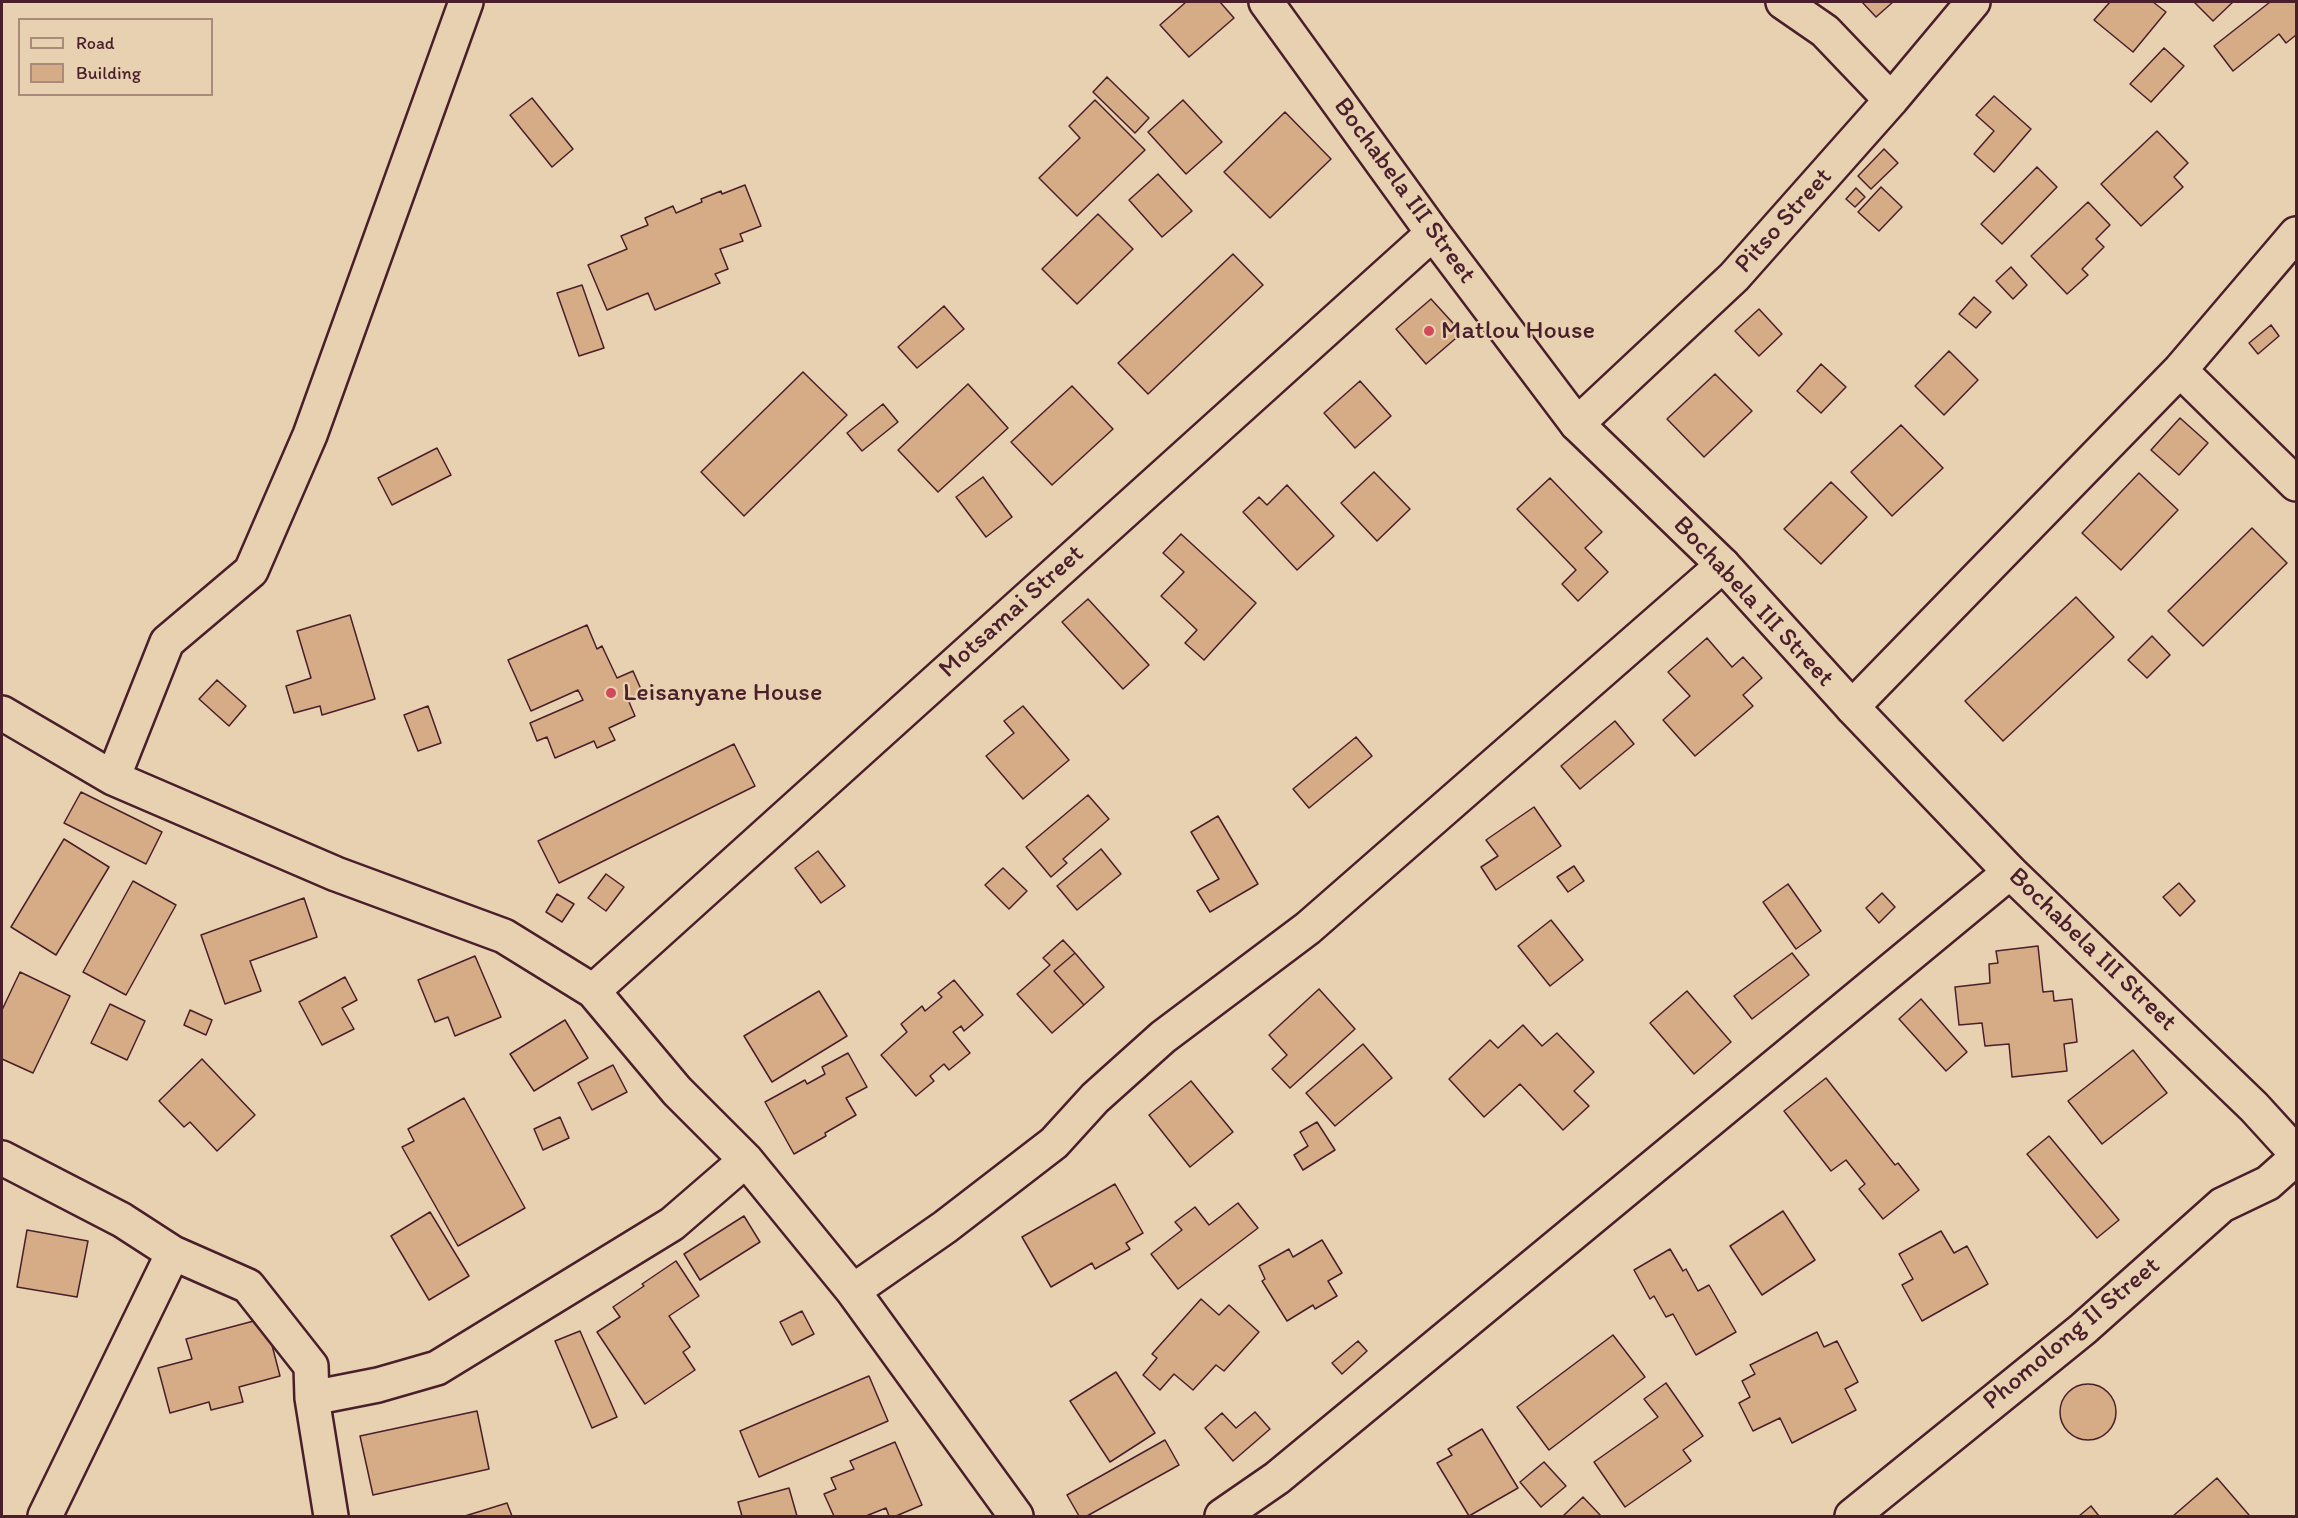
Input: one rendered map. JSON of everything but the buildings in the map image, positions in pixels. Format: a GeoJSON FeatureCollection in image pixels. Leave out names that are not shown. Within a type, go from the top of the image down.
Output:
{"type":"FeatureCollection","features":[{"type":"Feature","properties":{"kind":"street"},"geometry":{"type":"LineString","coordinates":[[113,778],[167,642],[251,571],[310,435],[466,2]]}},
{"type":"Feature","properties":{"kind":"street","name":"Bochabela III Street"},"geometry":{"type":"LineString","coordinates":[[1266,2],[1433,233],[1577,424],[1723,566],[1852,707],[2010,872],[2254,1107],[2296,1153]]}},
{"type":"Feature","properties":{"kind":"street"},"geometry":{"type":"LineString","coordinates":[[1783,2],[1825,31],[1891,100]]}},
{"type":"Feature","properties":{"kind":"street","name":"Pitso Street"},"geometry":{"type":"LineString","coordinates":[[1577,424],[1734,277],[1891,100],[1973,2]]}},
{"type":"Feature","properties":{"kind":"street","name":"Motsamai Street"},"geometry":{"type":"LineString","coordinates":[[593,991],[1433,233]]}},
{"type":"Feature","properties":{"kind":"street"},"geometry":{"type":"LineString","coordinates":[[1852,707],[2180,370],[2296,234]]}},
{"type":"Feature","properties":{"kind":"street"},"geometry":{"type":"LineString","coordinates":[[2180,370],[2296,484]]}},
{"type":"Feature","properties":{"kind":"street"},"geometry":{"type":"LineString","coordinates":[[853,1291],[945,1227],[1054,1143],[1095,1098],[1163,1037],[1308,928],[1723,566]]}},
{"type":"Feature","properties":{"kind":"street"},"geometry":{"type":"LineString","coordinates":[[2,713],[113,778],[336,874],[504,936],[593,991],[677,1091],[746,1160],[853,1291],[1016,1516]]}},
{"type":"Feature","properties":{"kind":"street"},"geometry":{"type":"LineString","coordinates":[[1221,1516],[1277,1478],[2010,872]]}},
{"type":"Feature","properties":{"kind":"street"},"geometry":{"type":"LineString","coordinates":[[2,1158],[122,1220],[173,1253],[248,1286],[311,1366],[312,1398],[331,1516]]}},
{"type":"Feature","properties":{"kind":"street","name":"Phomolong II Street"},"geometry":{"type":"LineString","coordinates":[[1852,1516],[2083,1329],[2222,1205],[2268,1183],[2296,1158]]}},
{"type":"Feature","properties":{"kind":"street"},"geometry":{"type":"LineString","coordinates":[[312,1398],[378,1385],[437,1368],[672,1224],[746,1160]]}},
{"type":"Feature","properties":{"kind":"street"},"geometry":{"type":"LineString","coordinates":[[45,1516],[173,1253]]}},
{"type":"Feature","properties":{"kind":"place","name":"Matlou House"},"geometry":{"type":"Point","coordinates":[1429,331]}},
{"type":"Feature","properties":{"kind":"place","name":"Leisanyane House"},"geometry":{"type":"Point","coordinates":[611,693]}}]}
